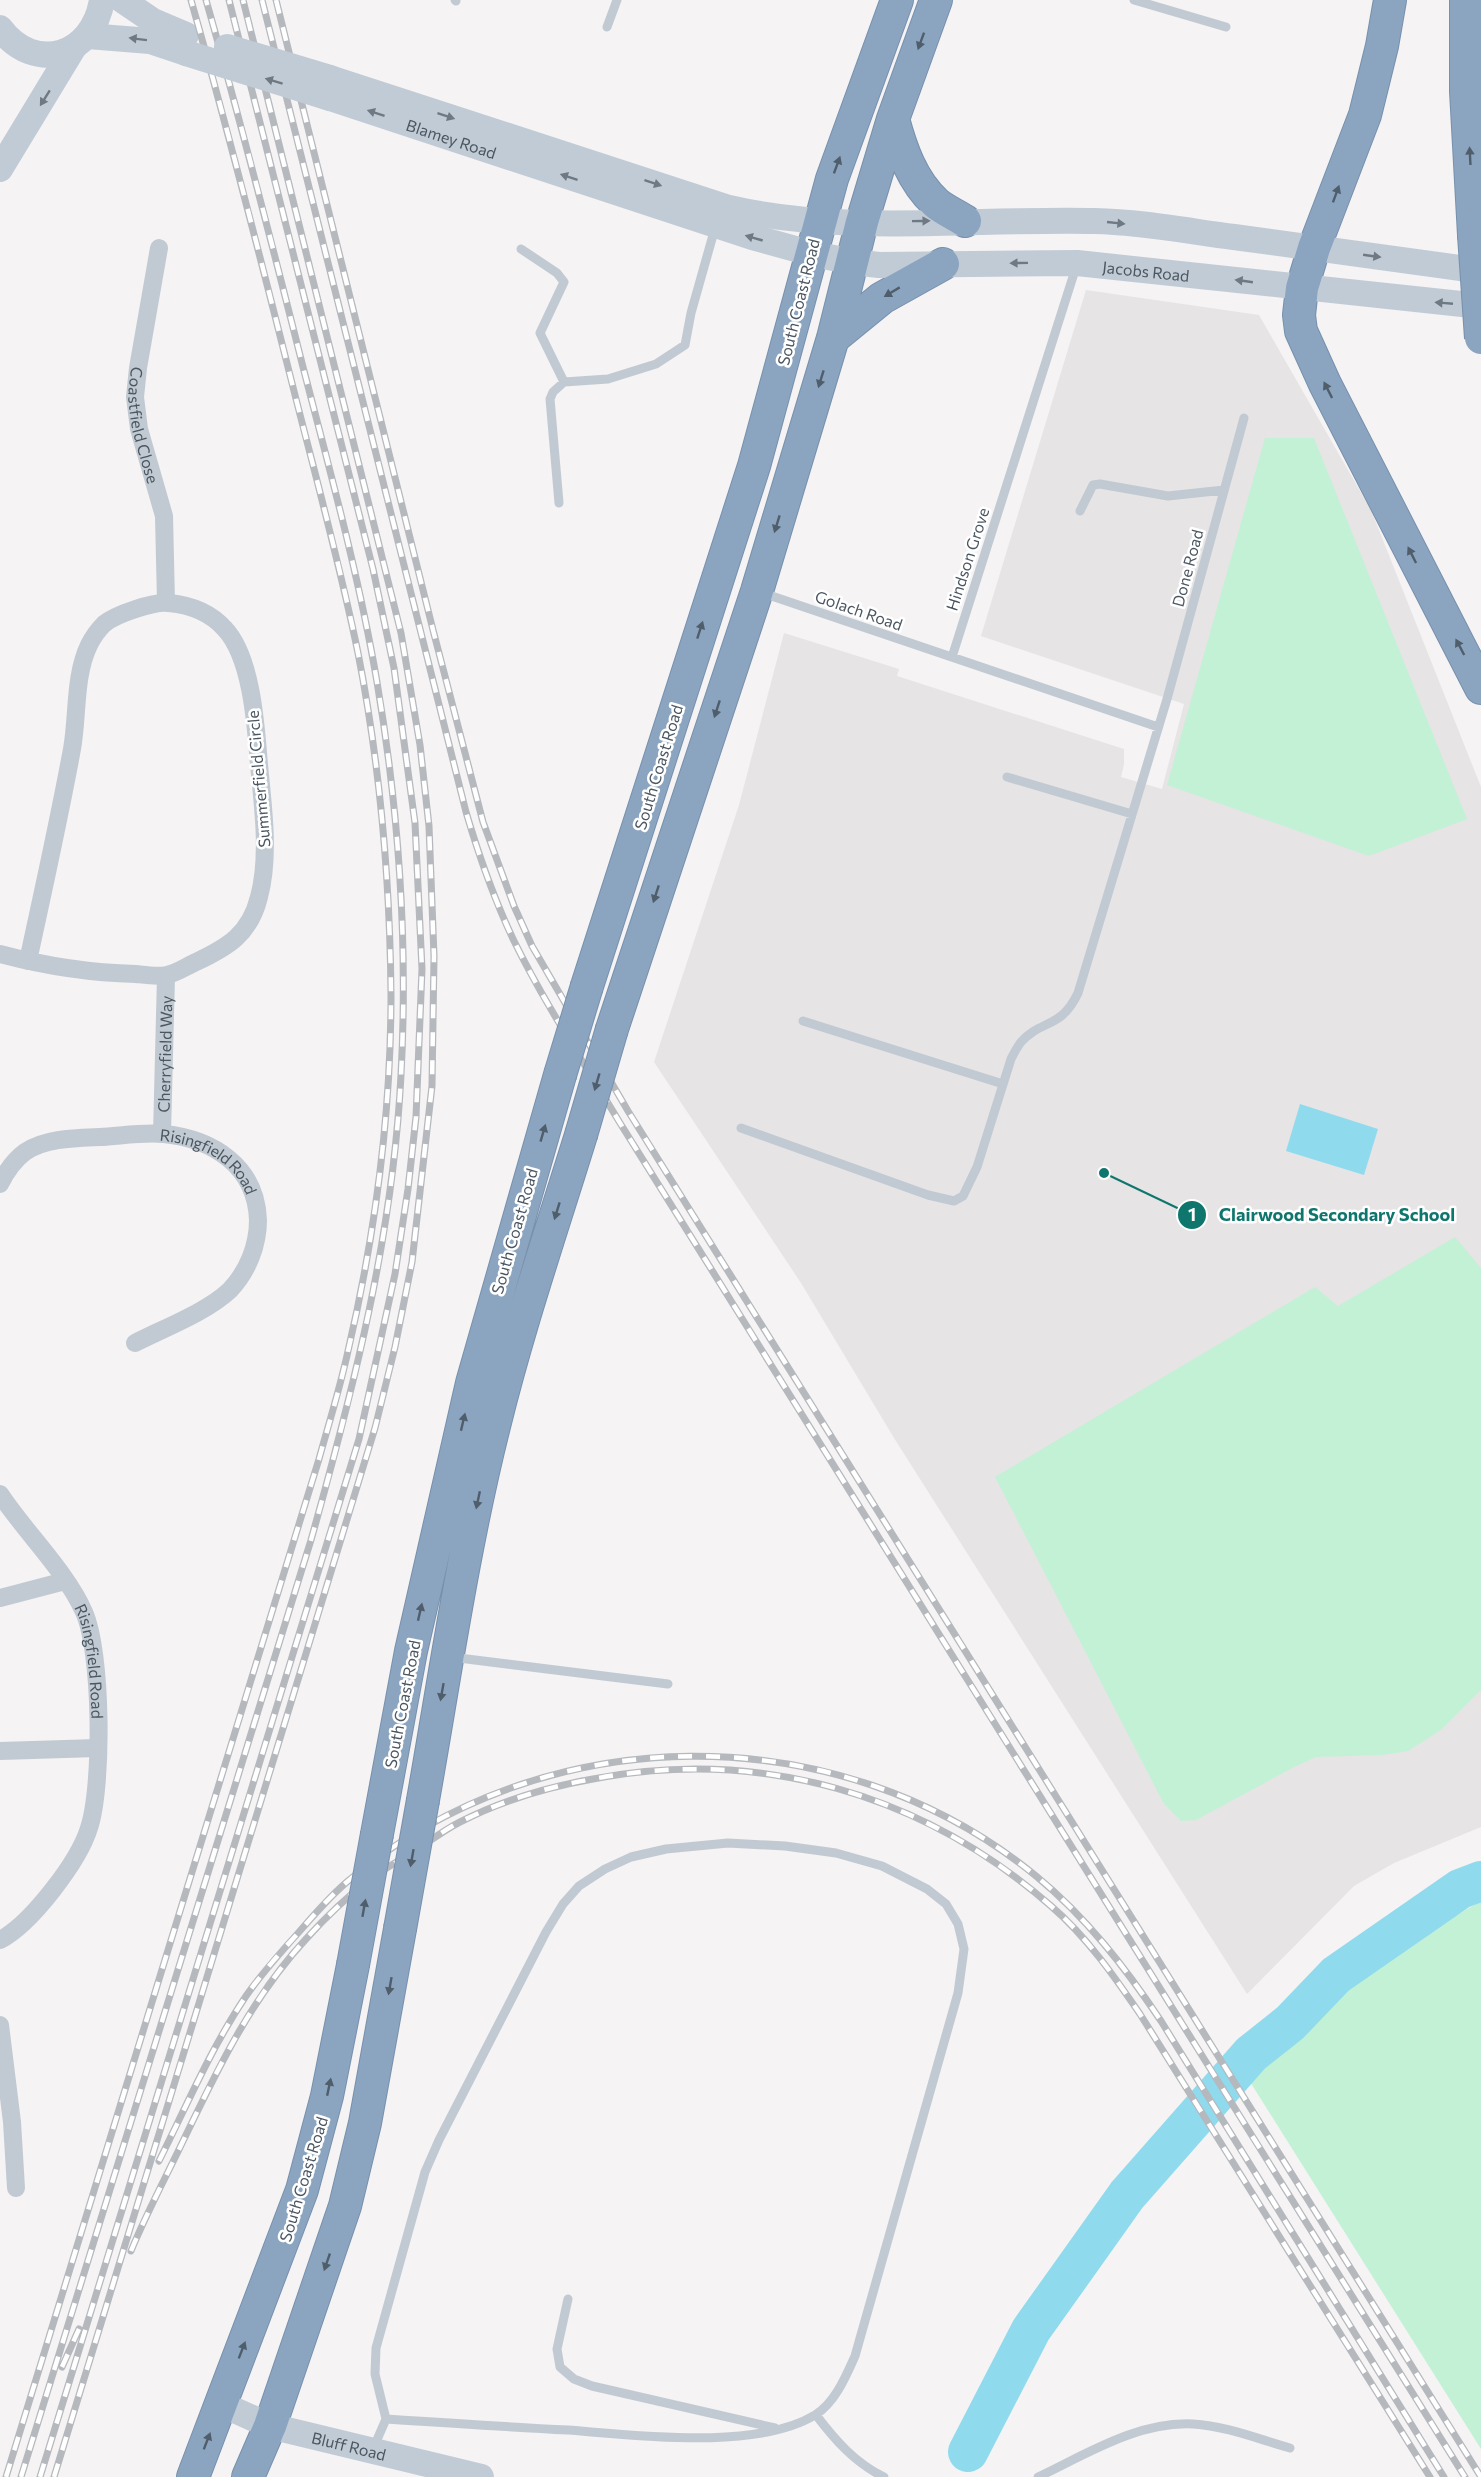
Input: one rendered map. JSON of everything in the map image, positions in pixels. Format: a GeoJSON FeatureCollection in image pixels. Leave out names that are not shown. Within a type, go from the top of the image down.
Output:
{"type":"FeatureCollection","features":[{"type":"Feature","properties":{"kind":"highway","name":"South Coast Road"},"geometry":{"type":"LineString","coordinates":[[193,2477],[302,2190],[327,2096],[411,1651],[472,1383],[587,986],[754,466],[783,364],[819,221],[897,0]]}},
{"type":"Feature","properties":{"kind":"highway","name":"South Coast Road"},"geometry":{"type":"LineString","coordinates":[[248,2477],[270,2426],[345,2206],[364,2123],[476,1509],[516,1342],[612,1029],[757,591],[833,338],[862,222],[893,119],[936,0]]}},
{"type":"Feature","properties":{"kind":"highway"},"geometry":{"type":"LineString","coordinates":[[1390,0],[1382,46],[1365,115],[1314,248],[1302,288],[1299,315],[1301,331],[1481,688]]}},
{"type":"Feature","properties":{"kind":"highway"},"geometry":{"type":"LineString","coordinates":[[1466,0],[1466,91],[1481,338]]}},
{"type":"Feature","properties":{"kind":"highway"},"geometry":{"type":"LineString","coordinates":[[893,119],[898,140],[918,183],[937,204],[965,221]]}},
{"type":"Feature","properties":{"kind":"highway"},"geometry":{"type":"LineString","coordinates":[[833,338],[882,298],[943,264]]}},
{"type":"Feature","properties":{"kind":"street"},"geometry":{"type":"LineString","coordinates":[[0,169],[81,42],[98,20],[102,0]]}},
{"type":"Feature","properties":{"kind":"street","name":"Blamey Road"},"geometry":{"type":"LineString","coordinates":[[122,0],[186,44]]}},
{"type":"Feature","properties":{"kind":"street","name":"Blamey Road"},"geometry":{"type":"LineString","coordinates":[[0,27],[16,44],[29,51],[45,54],[60,52],[81,42],[150,41],[186,44],[729,208],[760,215],[819,221]]}},
{"type":"Feature","properties":{"kind":"street","name":"Blamey Road"},"geometry":{"type":"LineString","coordinates":[[330,88],[716,226],[810,253]]}},
{"type":"Feature","properties":{"kind":"street"},"geometry":{"type":"LineString","coordinates":[[819,221],[1098,221],[1165,227],[1481,271]]}},
{"type":"Feature","properties":{"kind":"street","name":"Coastfield Close"},"geometry":{"type":"LineString","coordinates":[[159,248],[135,397],[139,429],[164,516],[166,602]]}},
{"type":"Feature","properties":{"kind":"street","name":"Jacobs Road"},"geometry":{"type":"LineString","coordinates":[[810,253],[879,265],[1077,263],[1165,270],[1302,288],[1481,306]]}},
{"type":"Feature","properties":{"kind":"street","name":"Summerfield Circle"},"geometry":{"type":"LineString","coordinates":[[0,954],[28,962],[100,973],[166,976],[227,947],[251,920],[263,880],[264,856],[257,738],[245,670],[238,646],[214,618],[199,610],[166,602],[125,613],[104,624],[89,644],[82,666],[72,746],[28,962]]}},
{"type":"Feature","properties":{"kind":"street","name":"Cherryfield Way"},"geometry":{"type":"LineString","coordinates":[[162,1134],[166,976]]}},
{"type":"Feature","properties":{"kind":"street","name":"Risingfield Road"},"geometry":{"type":"LineString","coordinates":[[0,1184],[6,1171],[26,1151],[66,1139],[162,1134],[202,1142],[226,1156],[240,1168],[250,1186],[257,1209],[258,1230],[253,1253],[243,1272],[230,1290],[209,1305],[135,1343]]}},
{"type":"Feature","properties":{"kind":"street","name":"Risingfield Road"},"geometry":{"type":"LineString","coordinates":[[0,1494],[65,1581],[84,1611],[92,1635],[97,1681],[95,1804],[89,1829],[81,1846],[31,1916],[12,1933],[0,1940]]}},
{"type":"Feature","properties":{"kind":"street"},"geometry":{"type":"LineString","coordinates":[[0,1598],[65,1581]]}},
{"type":"Feature","properties":{"kind":"street"},"geometry":{"type":"LineString","coordinates":[[0,1750],[97,1748]]}},
{"type":"Feature","properties":{"kind":"street"},"geometry":{"type":"LineString","coordinates":[[0,2025],[12,2122],[16,2188]]}},
{"type":"Feature","properties":{"kind":"street","name":"Bluff Road"},"geometry":{"type":"LineString","coordinates":[[221,2404],[270,2426],[481,2477]]}},
{"type":"Feature","properties":{"kind":"lane"},"geometry":{"type":"LineString","coordinates":[[607,27],[617,0]]}},
{"type":"Feature","properties":{"kind":"lane"},"geometry":{"type":"LineString","coordinates":[[1134,0],[1226,27]]}},
{"type":"Feature","properties":{"kind":"lane"},"geometry":{"type":"LineString","coordinates":[[559,503],[550,399],[553,392],[564,382],[609,379],[656,364],[685,345],[716,226]]}},
{"type":"Feature","properties":{"kind":"lane"},"geometry":{"type":"LineString","coordinates":[[521,249],[557,273],[564,282],[540,333],[564,382]]}},
{"type":"Feature","properties":{"kind":"lane","name":"Hindson Grove"},"geometry":{"type":"LineString","coordinates":[[952,657],[1077,263]]}},
{"type":"Feature","properties":{"kind":"lane","name":"Done Road"},"geometry":{"type":"LineString","coordinates":[[741,1128],[928,1195],[954,1201],[963,1196],[969,1187],[1011,1059],[1020,1043],[1030,1034],[1057,1021],[1071,1007],[1087,968],[1158,727],[1244,418]]}},
{"type":"Feature","properties":{"kind":"lane"},"geometry":{"type":"LineString","coordinates":[[1080,511],[1093,485],[1100,484],[1168,496],[1224,490]]}},
{"type":"Feature","properties":{"kind":"lane","name":"Golach Road"},"geometry":{"type":"LineString","coordinates":[[757,591],[952,657]]}},
{"type":"Feature","properties":{"kind":"lane"},"geometry":{"type":"LineString","coordinates":[[952,657],[1158,727]]}},
{"type":"Feature","properties":{"kind":"lane"},"geometry":{"type":"LineString","coordinates":[[1007,777],[1132,814]]}},
{"type":"Feature","properties":{"kind":"lane"},"geometry":{"type":"LineString","coordinates":[[802,1021],[1003,1084]]}},
{"type":"Feature","properties":{"kind":"lane"},"geometry":{"type":"LineString","coordinates":[[448,1656],[668,1684]]}},
{"type":"Feature","properties":{"kind":"lane"},"geometry":{"type":"LineString","coordinates":[[372,2451],[386,2419],[375,2374],[376,2348],[425,2172],[454,2109],[546,1932],[563,1904],[579,1886],[605,1869],[631,1857],[666,1849],[728,1843],[785,1846],[836,1854],[882,1866],[927,1889],[946,1904],[958,1924],[964,1949],[958,1993],[855,2356],[834,2396],[816,2415],[777,2429],[699,2439],[386,2419]]}},
{"type":"Feature","properties":{"kind":"lane"},"geometry":{"type":"LineString","coordinates":[[568,2299],[557,2349],[560,2367],[574,2379],[592,2386],[777,2429]]}},
{"type":"Feature","properties":{"kind":"lane"},"geometry":{"type":"LineString","coordinates":[[816,2415],[836,2441],[850,2454],[884,2477]]}},
{"type":"Feature","properties":{"kind":"lane"},"geometry":{"type":"LineString","coordinates":[[1038,2477],[1130,2434],[1162,2427],[1191,2424],[1222,2428],[1290,2448]]}},
{"type":"Feature","properties":{"kind":"shaded area"},"geometry":{"type":"Polygon","coordinates":[[[1086,290],[1259,315],[1371,510],[1481,787],[1481,1827],[1394,1863],[1354,1886],[1247,1994],[894,1438],[801,1283],[654,1062],[739,805],[784,633],[899,669],[897,676],[1124,749],[1121,777],[1162,789],[1184,704],[981,636],[1086,290]]]}},
{"type":"Feature","properties":{"kind":"green space"},"geometry":{"type":"Polygon","coordinates":[[[1265,438],[1314,438],[1467,819],[1369,856],[1167,785],[1265,438]]]}},
{"type":"Feature","properties":{"kind":"green space"},"geometry":{"type":"Polygon","coordinates":[[[1455,1237],[1481,1268],[1481,1690],[1441,1730],[1408,1751],[1382,1755],[1316,1757],[1196,1820],[1181,1821],[1164,1804],[995,1477],[1315,1287],[1338,1306],[1455,1237]]]}},
{"type":"Feature","properties":{"kind":"green space"},"geometry":{"type":"Polygon","coordinates":[[[1481,1901],[1481,2449],[1247,2077],[1315,2014],[1424,1934],[1481,1901]]]}},
{"type":"Feature","properties":{"kind":"water"},"geometry":{"type":"Polygon","coordinates":[[[1300,1104],[1378,1129],[1364,1175],[1286,1151],[1300,1104]]]}},
{"type":"Feature","properties":{"kind":"waterway"},"geometry":{"type":"LineString","coordinates":[[968,2452],[1031,2330],[1127,2195],[1251,2054],[1290,2023],[1336,1975],[1460,1889],[1481,1881]]}},
{"type":"Feature","properties":{"kind":"railway"},"geometry":{"type":"LineString","coordinates":[[6,2477],[338,1392],[366,1263],[385,1129],[391,995],[389,909],[378,780],[366,695],[328,522],[191,0]]}},
{"type":"Feature","properties":{"kind":"railway"},"geometry":{"type":"LineString","coordinates":[[21,2477],[311,1540],[342,1425],[369,1310],[390,1194],[397,1135],[403,1026],[400,878],[391,780],[377,682],[362,603],[334,484],[206,0]]}},
{"type":"Feature","properties":{"kind":"railway"},"geometry":{"type":"LineString","coordinates":[[40,2477],[359,1439],[395,1274],[416,1117],[422,969],[415,823],[394,668],[373,569],[229,0]]}},
{"type":"Feature","properties":{"kind":"railway"},"geometry":{"type":"LineString","coordinates":[[54,2477],[375,1428],[395,1347],[412,1262],[432,1086],[434,956],[429,826],[420,745],[401,633],[243,0]]}},
{"type":"Feature","properties":{"kind":"railway"},"geometry":{"type":"LineString","coordinates":[[262,0],[466,812],[487,877],[514,941],[552,1010],[620,1123],[1465,2477]]}},
{"type":"Feature","properties":{"kind":"railway"},"geometry":{"type":"LineString","coordinates":[[276,0],[483,822],[514,906],[532,946],[628,1111],[1481,2477]]}},
{"type":"Feature","properties":{"kind":"railway"},"geometry":{"type":"LineString","coordinates":[[159,2161],[233,2016],[265,1971],[341,1887],[425,1827],[510,1788],[599,1765],[691,1756],[783,1763],[872,1785],[958,1823],[1036,1876],[1072,1908],[1119,1962],[1161,2021],[1444,2477]]}},
{"type":"Feature","properties":{"kind":"railway"},"geometry":{"type":"LineString","coordinates":[[131,2251],[211,2084],[253,2008],[306,1939],[370,1879],[443,1832],[476,1814],[508,1801],[559,1786],[656,1771],[717,1770],[778,1776],[837,1788],[894,1808],[949,1834],[1001,1867],[1064,1918],[1110,1971],[1140,2014],[1430,2477]]}},
{"type":"Feature","properties":{"kind":"railway"},"geometry":{"type":"LineString","coordinates":[[62,2367],[79,2329]]}},
{"type":"Feature","properties":{"kind":"place","name":"Clairwood Secondary School"},"geometry":{"type":"Point","coordinates":[1104,1173]}}]}
